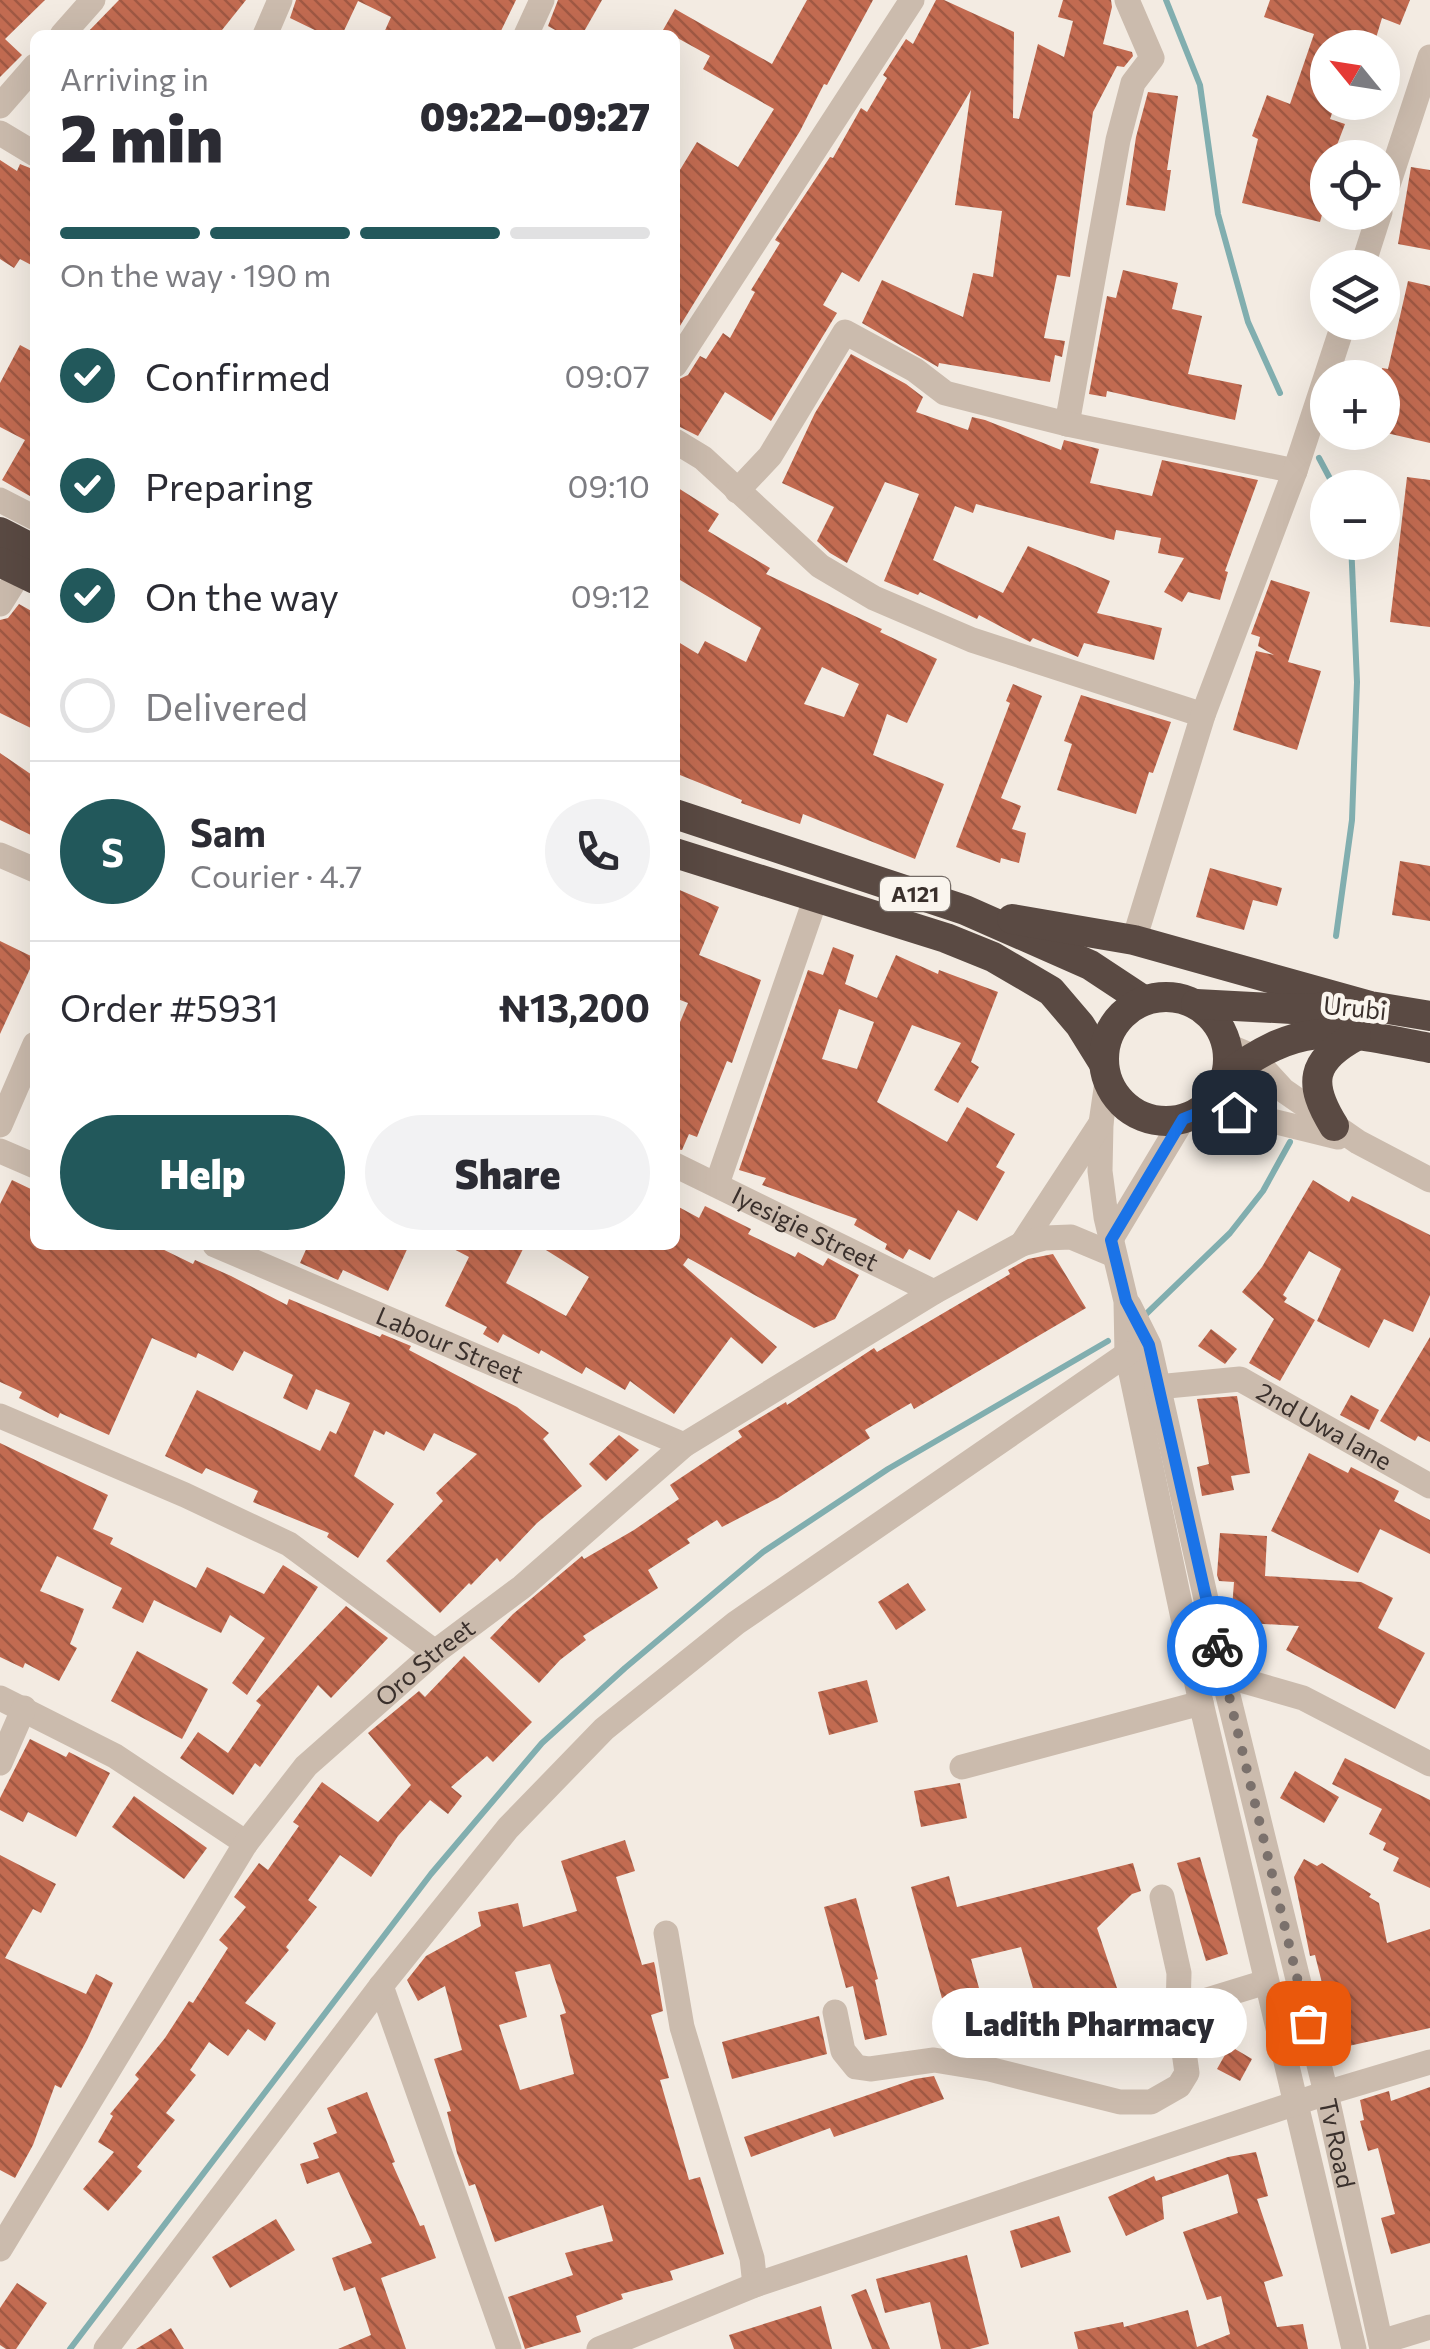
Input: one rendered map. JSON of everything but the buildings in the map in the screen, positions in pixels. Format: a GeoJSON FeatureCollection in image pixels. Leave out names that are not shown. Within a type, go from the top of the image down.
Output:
{"type":"FeatureCollection","features":[{"type":"Feature","properties":{"kind":"highway"},"geometry":{"type":"LineString","coordinates":[[0,532],[22,566]]}},
{"type":"Feature","properties":{"kind":"highway","name":"A121"},"geometry":{"type":"LineString","coordinates":[[680,816],[965,910],[1090,965],[1144,1000],[1161,996],[1196,1004],[1292,1009],[1370,1006]]}},
{"type":"Feature","properties":{"kind":"highway","name":"A121"},"geometry":{"type":"LineString","coordinates":[[680,855],[946,938],[993,958],[1050,990],[1080,1025],[1119,1101],[1138,1115],[1160,1122],[1190,1116]]}},
{"type":"Feature","properties":{"kind":"highway","name":"A121"},"geometry":{"type":"LineString","coordinates":[[965,910],[1134,940],[1370,1006],[1430,1016]]}},
{"type":"Feature","properties":{"kind":"highway"},"geometry":{"type":"LineString","coordinates":[[1105,1072],[1105,1043],[1114,1025],[1126,1010],[1144,1000]]}},
{"type":"Feature","properties":{"kind":"highway"},"geometry":{"type":"LineString","coordinates":[[1196,1004],[1210,1014],[1239,1050]]}},
{"type":"Feature","properties":{"kind":"highway","name":"Urubi"},"geometry":{"type":"LineString","coordinates":[[1190,1116],[1219,1091],[1239,1050],[1308,1033],[1430,1048]]}},
{"type":"Feature","properties":{"kind":"highway"},"geometry":{"type":"LineString","coordinates":[[1346,1134],[1319,1102],[1315,1085],[1327,1057],[1356,1036]]}},
{"type":"Feature","properties":{"kind":"street"},"geometry":{"type":"LineString","coordinates":[[66,30],[92,0]]}},
{"type":"Feature","properties":{"kind":"street"},"geometry":{"type":"LineString","coordinates":[[268,30],[280,0]]}},
{"type":"Feature","properties":{"kind":"street"},"geometry":{"type":"LineString","coordinates":[[528,30],[542,0]]}},
{"type":"Feature","properties":{"kind":"street"},"geometry":{"type":"LineString","coordinates":[[1067,424],[1118,140],[1132,83],[1152,58],[1127,0]]}},
{"type":"Feature","properties":{"kind":"street"},"geometry":{"type":"LineString","coordinates":[[680,358],[907,1]]}},
{"type":"Feature","properties":{"kind":"street"},"geometry":{"type":"LineString","coordinates":[[1400,148],[1430,57]]}},
{"type":"Feature","properties":{"kind":"street"},"geometry":{"type":"LineString","coordinates":[[0,106],[30,72]]}},
{"type":"Feature","properties":{"kind":"street"},"geometry":{"type":"LineString","coordinates":[[0,133],[30,151]]}},
{"type":"Feature","properties":{"kind":"street"},"geometry":{"type":"LineString","coordinates":[[736,491],[770,456],[846,332],[915,370],[945,394],[1067,424],[1296,471]]}},
{"type":"Feature","properties":{"kind":"street"},"geometry":{"type":"LineString","coordinates":[[1134,940],[1203,715],[1296,471],[1338,340]]}},
{"type":"Feature","properties":{"kind":"street"},"geometry":{"type":"LineString","coordinates":[[680,445],[703,458],[820,566],[874,598],[972,640],[1203,715]]}},
{"type":"Feature","properties":{"kind":"street"},"geometry":{"type":"LineString","coordinates":[[0,500],[30,515]]}},
{"type":"Feature","properties":{"kind":"street"},"geometry":{"type":"LineString","coordinates":[[0,604],[22,566]]}},
{"type":"Feature","properties":{"kind":"street"},"geometry":{"type":"LineString","coordinates":[[0,855],[30,868]]}},
{"type":"Feature","properties":{"kind":"street"},"geometry":{"type":"LineString","coordinates":[[717,1184],[816,897]]}},
{"type":"Feature","properties":{"kind":"street"},"geometry":{"type":"LineString","coordinates":[[1239,1050],[1283,1090],[1346,1134],[1430,1180]]}},
{"type":"Feature","properties":{"kind":"street"},"geometry":{"type":"LineString","coordinates":[[0,1124],[30,1055]]}},
{"type":"Feature","properties":{"kind":"street","name":"Tv Road"},"geometry":{"type":"LineString","coordinates":[[1105,1072],[1100,1171],[1126,1301],[1127,1354],[1201,1703],[1354,2349]]}},
{"type":"Feature","properties":{"kind":"street"},"geometry":{"type":"LineString","coordinates":[[1113,1247],[1190,1116],[1234,1112],[1346,1134]]}},
{"type":"Feature","properties":{"kind":"street","name":"Oro Street"},"geometry":{"type":"LineString","coordinates":[[1022,1244],[1101,1122]]}},
{"type":"Feature","properties":{"kind":"street"},"geometry":{"type":"LineString","coordinates":[[0,1151],[30,1164]]}},
{"type":"Feature","properties":{"kind":"street","name":"Iyesigie Street"},"geometry":{"type":"LineString","coordinates":[[680,1167],[934,1292]]}},
{"type":"Feature","properties":{"kind":"street","name":"Oro Street"},"geometry":{"type":"LineString","coordinates":[[0,2249],[246,1844],[306,1766],[435,1652],[522,1587],[684,1445],[934,1292],[1022,1244],[1071,1237],[1113,1247]]}},
{"type":"Feature","properties":{"kind":"street","name":"Labour Street"},"geometry":{"type":"LineString","coordinates":[[227,1250],[684,1445]]}},
{"type":"Feature","properties":{"kind":"street","name":"Tv Road"},"geometry":{"type":"LineString","coordinates":[[1126,1301],[1149,1345],[1223,1675],[1326,2093],[1381,2346]]}},
{"type":"Feature","properties":{"kind":"street"},"geometry":{"type":"LineString","coordinates":[[106,2349],[381,1986],[508,1828],[604,1728],[736,1622],[1127,1354]]}},
{"type":"Feature","properties":{"kind":"street","name":"2nd Uwa lane"},"geometry":{"type":"LineString","coordinates":[[1158,1387],[1240,1379],[1430,1486]]}},
{"type":"Feature","properties":{"kind":"street"},"geometry":{"type":"LineString","coordinates":[[0,1416],[290,1544],[435,1652]]}},
{"type":"Feature","properties":{"kind":"street"},"geometry":{"type":"LineString","coordinates":[[1223,1675],[1303,1698],[1430,1764]]}},
{"type":"Feature","properties":{"kind":"street"},"geometry":{"type":"LineString","coordinates":[[0,1764],[12,1703],[114,1756],[246,1844]]}},
{"type":"Feature","properties":{"kind":"street"},"geometry":{"type":"LineString","coordinates":[[962,1767],[1201,1703]]}},
{"type":"Feature","properties":{"kind":"street"},"geometry":{"type":"LineString","coordinates":[[835,2012],[843,2051],[856,2067],[870,2069],[934,2060],[990,2069],[1120,2102],[1151,2102],[1179,2086],[1188,2073],[1178,2009],[1180,1972],[1162,1897]]}},
{"type":"Feature","properties":{"kind":"street"},"geometry":{"type":"LineString","coordinates":[[666,1933],[682,2027],[752,2258],[754,2285]]}},
{"type":"Feature","properties":{"kind":"street"},"geometry":{"type":"LineString","coordinates":[[1178,2009],[1266,1982]]}},
{"type":"Feature","properties":{"kind":"street"},"geometry":{"type":"LineString","coordinates":[[381,1986],[509,2349]]}},
{"type":"Feature","properties":{"kind":"street"},"geometry":{"type":"LineString","coordinates":[[599,2349],[653,2337],[754,2285],[1326,2093],[1430,2062]]}},
{"type":"Feature","properties":{"kind":"street"},"geometry":{"type":"LineString","coordinates":[[1381,2346],[1430,2327]]}},
{"type":"Feature","properties":{"kind":"waterway"},"geometry":{"type":"LineString","coordinates":[[1166,0],[1200,85],[1218,214],[1248,322],[1280,393]]}},
{"type":"Feature","properties":{"kind":"waterway"},"geometry":{"type":"LineString","coordinates":[[1319,458],[1325,470]]}},
{"type":"Feature","properties":{"kind":"waterway"},"geometry":{"type":"LineString","coordinates":[[1336,936],[1352,820],[1357,682],[1352,560]]}},
{"type":"Feature","properties":{"kind":"waterway"},"geometry":{"type":"LineString","coordinates":[[1143,1317],[1230,1233],[1263,1191],[1290,1142]]}},
{"type":"Feature","properties":{"kind":"waterway"},"geometry":{"type":"LineString","coordinates":[[70,2349],[431,1874],[542,1743],[763,1552],[888,1469],[1108,1341]]}},
{"type":"Feature","properties":{"kind":"way so far"},"geometry":{"type":"LineString","coordinates":[[1217,1646],[1308,2023]]}},
{"type":"Feature","properties":{"kind":"place","name":"Ladith Pharmacy"},"geometry":{"type":"Point","coordinates":[1308,2023]}},
{"type":"Feature","properties":{"kind":"route"},"geometry":{"type":"LineString","coordinates":[[1217,1646],[1149,1345],[1126,1301],[1111,1240],[1183,1119],[1198,1113],[1234,1112]]}}]}
